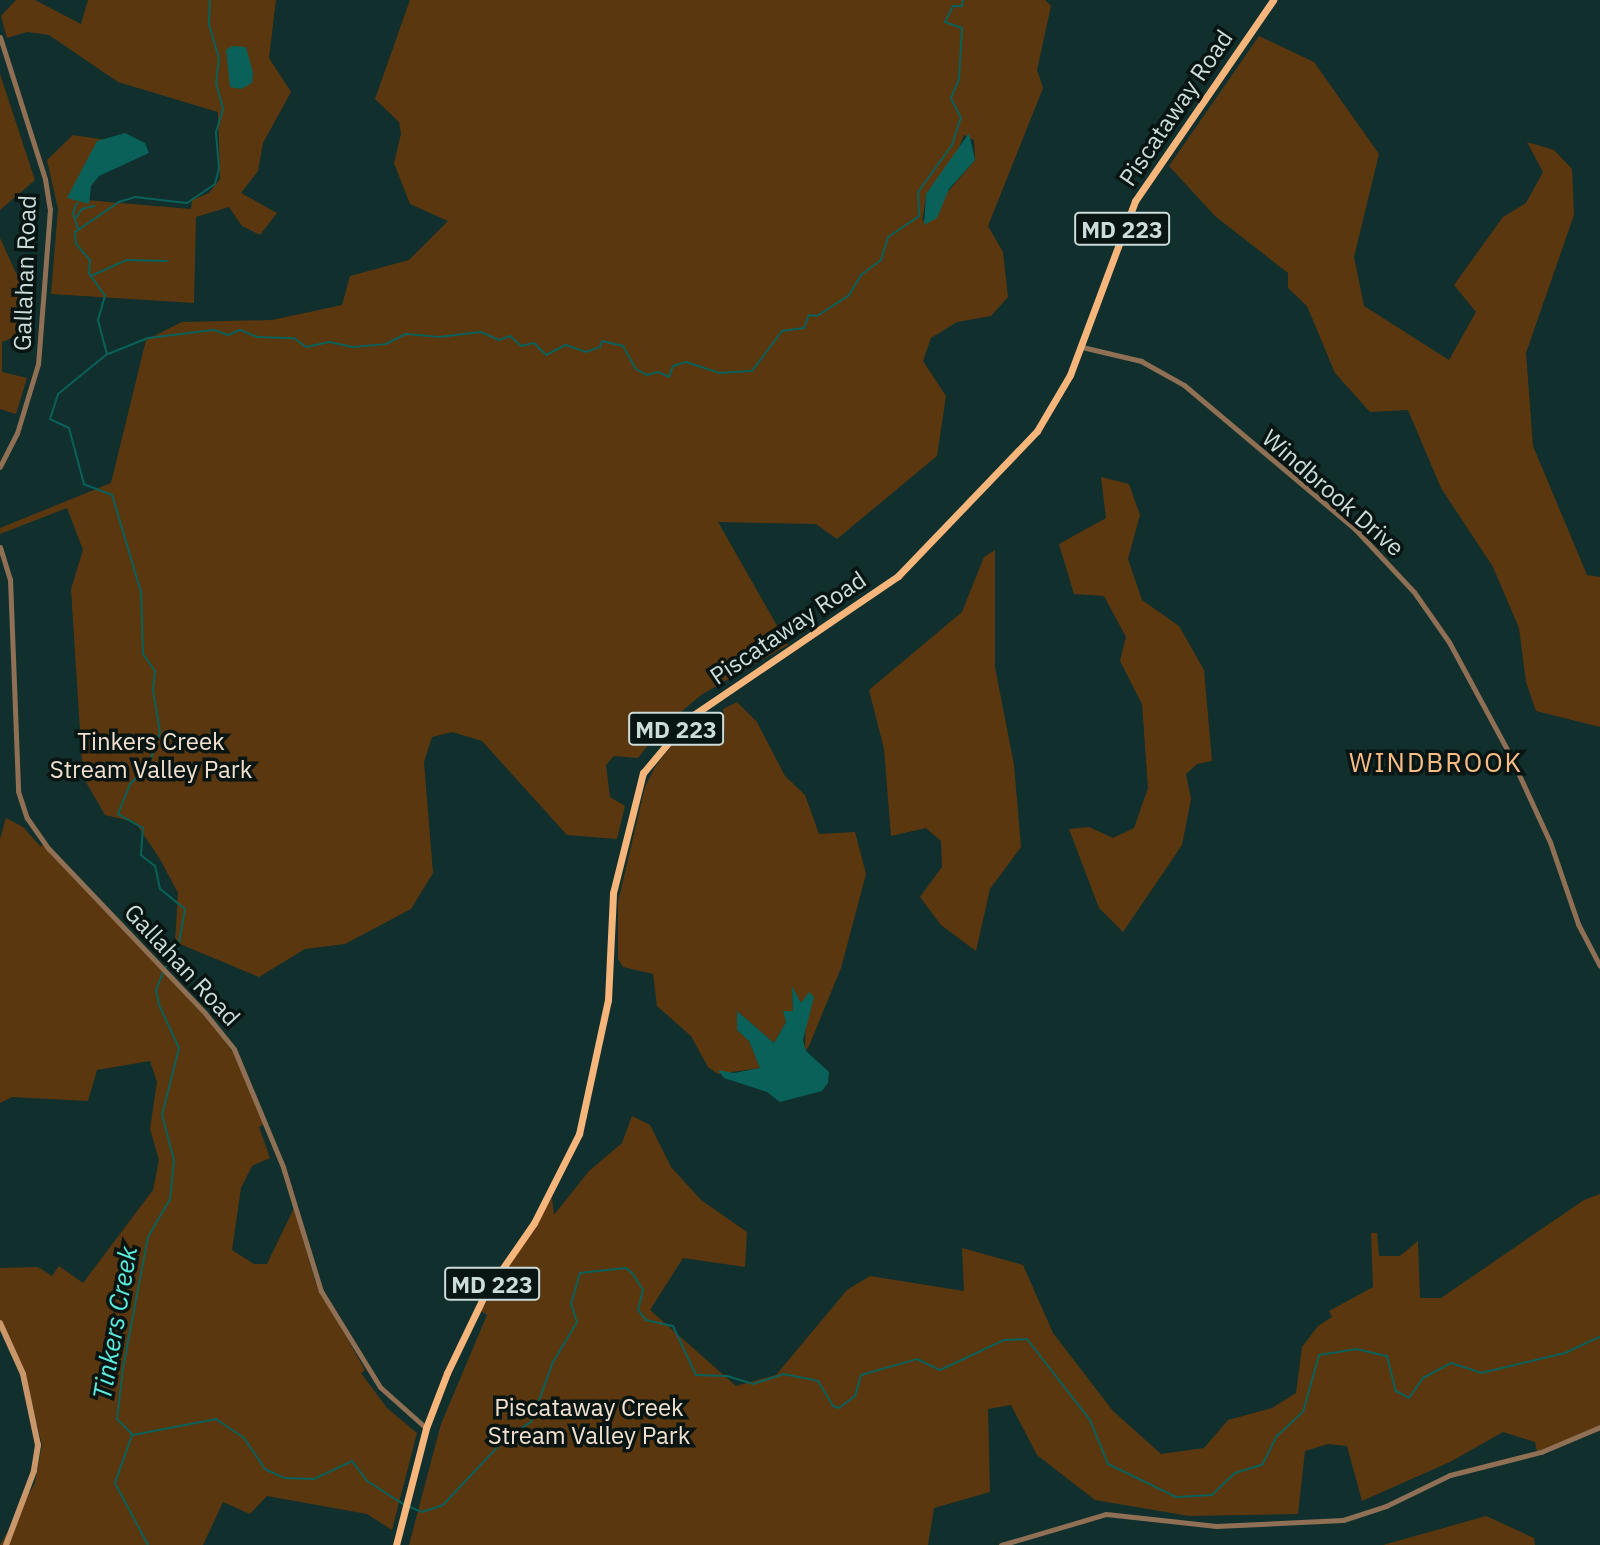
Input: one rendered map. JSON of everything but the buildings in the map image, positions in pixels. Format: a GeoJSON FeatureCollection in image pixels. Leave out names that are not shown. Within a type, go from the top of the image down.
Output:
{"type":"FeatureCollection","features":[{"type":"Feature","properties":{"kind":"main road","name":"Piscataway Road"},"geometry":{"type":"LineString","coordinates":[[397,1545],[426,1428],[472,1319],[534,1223],[579,1134],[608,1000],[613,893],[643,773],[689,718],[848,614],[910,565],[1037,431],[1082,347],[1120,235],[1139,194],[1273,0]]}},
{"type":"Feature","properties":{"kind":"main road"},"geometry":{"type":"LineString","coordinates":[[0,1323],[23,1374],[38,1445],[32,1480],[6,1545]]}},
{"type":"Feature","properties":{"kind":"street","name":"Gallahan Road"},"geometry":{"type":"LineString","coordinates":[[0,37],[45,179],[50,209],[38,364],[17,433],[0,467]]}},
{"type":"Feature","properties":{"kind":"street","name":"Windbrook Drive"},"geometry":{"type":"LineString","coordinates":[[1082,347],[1141,362],[1184,385],[1355,529],[1414,592],[1449,642],[1509,753],[1550,842],[1578,924],[1600,966]]}},
{"type":"Feature","properties":{"kind":"street","name":"Gallahan Road"},"geometry":{"type":"LineString","coordinates":[[0,547],[10,581],[21,804],[49,849],[216,1025],[240,1060],[286,1175],[321,1291],[380,1387],[426,1428]]}},
{"type":"Feature","properties":{"kind":"street"},"geometry":{"type":"LineString","coordinates":[[1001,1545],[1106,1514],[1216,1525],[1343,1520],[1450,1475],[1541,1452],[1600,1427]]}},
{"type":"Feature","properties":{"kind":"green space"},"geometry":{"type":"Polygon","coordinates":[[[16,0],[35,0],[81,24],[88,0],[276,0],[269,58],[291,92],[263,143],[258,171],[241,193],[277,213],[260,235],[242,226],[229,207],[196,217],[194,303],[51,294],[58,209],[47,160],[73,135],[106,140],[74,199],[191,209],[192,200],[209,193],[220,179],[218,112],[118,82],[49,35],[27,32],[7,38],[1,16],[16,0]]]}},
{"type":"Feature","properties":{"kind":"green space","name":"Tinkers Creek Stream Valley Park"},"geometry":{"type":"Polygon","coordinates":[[[410,0],[1045,0],[1051,6],[1037,70],[1043,88],[988,226],[1003,252],[1008,297],[991,316],[957,322],[931,338],[923,361],[946,396],[937,456],[837,539],[816,524],[718,522],[788,645],[701,695],[661,729],[638,758],[614,756],[606,765],[610,797],[625,806],[617,839],[567,835],[482,741],[452,732],[432,737],[424,762],[433,873],[411,909],[345,944],[305,949],[259,977],[175,942],[178,893],[160,859],[135,822],[105,815],[83,777],[71,589],[83,550],[67,508],[0,534],[0,528],[111,483],[146,340],[182,322],[272,320],[342,305],[350,276],[409,260],[448,221],[410,204],[394,163],[401,134],[399,122],[375,99],[410,0]],[[964,135],[956,155],[926,197],[922,222],[975,160],[974,140],[964,135]]]}},
{"type":"Feature","properties":{"kind":"green space"},"geometry":{"type":"Polygon","coordinates":[[[1259,36],[1314,62],[1379,154],[1354,257],[1364,306],[1449,360],[1476,312],[1454,285],[1503,217],[1526,203],[1543,172],[1527,142],[1554,150],[1572,169],[1574,215],[1526,353],[1533,446],[1587,575],[1600,577],[1600,727],[1536,711],[1526,682],[1519,628],[1493,567],[1441,488],[1408,410],[1370,412],[1335,373],[1307,306],[1288,288],[1288,273],[1215,216],[1169,166],[1259,36]]]}},
{"type":"Feature","properties":{"kind":"green space"},"geometry":{"type":"Polygon","coordinates":[[[0,74],[35,180],[0,210],[0,74]]]}},
{"type":"Feature","properties":{"kind":"green space"},"geometry":{"type":"Polygon","coordinates":[[[0,238],[16,273],[35,293],[29,331],[2,342],[2,372],[27,378],[16,414],[0,409],[0,238]]]}},
{"type":"Feature","properties":{"kind":"green space"},"geometry":{"type":"Polygon","coordinates":[[[1101,477],[1129,484],[1140,515],[1128,559],[1142,600],[1179,626],[1204,670],[1212,761],[1197,764],[1186,774],[1191,799],[1182,845],[1123,932],[1099,908],[1069,829],[1089,827],[1113,838],[1134,828],[1148,788],[1142,704],[1120,661],[1126,637],[1104,596],[1074,594],[1059,544],[1106,518],[1101,477]]]}},
{"type":"Feature","properties":{"kind":"green space"},"geometry":{"type":"Polygon","coordinates":[[[995,550],[995,667],[1014,765],[1021,847],[990,889],[976,951],[941,925],[920,897],[942,867],[941,841],[926,828],[891,836],[884,749],[869,690],[962,612],[984,557],[995,550]]]}},
{"type":"Feature","properties":{"kind":"green space"},"geometry":{"type":"Polygon","coordinates":[[[737,702],[757,722],[785,776],[805,795],[819,834],[855,832],[866,874],[841,968],[809,1046],[805,1051],[806,998],[801,1003],[792,986],[793,1011],[791,1014],[783,1011],[786,1022],[774,1043],[737,1011],[737,1030],[749,1041],[760,1068],[718,1074],[708,1067],[691,1036],[657,1006],[653,974],[623,967],[618,959],[618,902],[645,787],[655,767],[679,736],[697,723],[710,745],[725,740],[723,709],[737,702]]]}},
{"type":"Feature","properties":{"kind":"green space"},"geometry":{"type":"Polygon","coordinates":[[[6,818],[23,827],[41,847],[43,843],[209,1020],[236,1056],[265,1124],[259,1127],[270,1158],[252,1166],[241,1188],[232,1250],[254,1264],[267,1264],[294,1208],[315,1281],[365,1370],[361,1373],[387,1408],[417,1433],[392,1530],[367,1514],[267,1496],[250,1514],[223,1502],[203,1545],[0,1545],[35,1483],[42,1445],[25,1375],[0,1320],[0,1268],[38,1267],[52,1276],[59,1266],[83,1283],[153,1190],[159,1160],[150,1129],[157,1082],[150,1061],[97,1070],[88,1101],[12,1097],[0,1103],[0,839],[6,818]]]}},
{"type":"Feature","properties":{"kind":"green space","name":"Piscataway Creek Stream Valley Park"},"geometry":{"type":"Polygon","coordinates":[[[632,1116],[650,1125],[671,1167],[701,1200],[747,1232],[745,1267],[683,1258],[650,1310],[736,1386],[776,1375],[847,1290],[870,1276],[964,1291],[962,1248],[1023,1265],[1053,1333],[1113,1411],[1161,1454],[1204,1448],[1228,1420],[1272,1408],[1296,1393],[1302,1347],[1318,1326],[1332,1317],[1329,1311],[1373,1287],[1371,1233],[1377,1233],[1379,1256],[1400,1256],[1418,1241],[1420,1298],[1441,1298],[1584,1200],[1600,1194],[1600,1428],[1537,1452],[1535,1442],[1503,1432],[1450,1462],[1362,1501],[1347,1446],[1328,1444],[1305,1451],[1298,1514],[1189,1516],[1095,1500],[1037,1455],[1011,1405],[988,1409],[990,1492],[934,1508],[928,1545],[409,1545],[441,1424],[487,1315],[481,1311],[552,1198],[554,1215],[589,1171],[622,1143],[632,1116]]]}},
{"type":"Feature","properties":{"kind":"green space"},"geometry":{"type":"Polygon","coordinates":[[[1486,1516],[1534,1538],[1535,1545],[1383,1545],[1486,1516]]]}},
{"type":"Feature","properties":{"kind":"water"},"geometry":{"type":"Polygon","coordinates":[[[232,46],[246,47],[253,73],[252,83],[241,89],[230,87],[226,50],[232,46]]]}},
{"type":"Feature","properties":{"kind":"water"},"geometry":{"type":"Polygon","coordinates":[[[125,133],[145,143],[149,153],[99,176],[91,186],[89,204],[67,198],[97,141],[125,133]]]}},
{"type":"Feature","properties":{"kind":"water"},"geometry":{"type":"Polygon","coordinates":[[[969,133],[975,160],[949,189],[937,218],[924,225],[926,194],[969,133]]]}},
{"type":"Feature","properties":{"kind":"water"},"geometry":{"type":"Polygon","coordinates":[[[792,986],[801,1003],[809,992],[814,997],[803,1040],[806,1051],[829,1072],[828,1083],[822,1091],[780,1102],[767,1092],[724,1078],[718,1070],[734,1073],[760,1068],[749,1041],[737,1030],[737,1011],[774,1043],[786,1022],[783,1011],[793,1011],[792,986]]]}},
{"type":"Feature","properties":{"kind":"waterway","name":"Tinkers Creek"},"geometry":{"type":"LineString","coordinates":[[165,968],[178,949],[185,909],[160,889],[155,866],[141,855],[143,828],[118,814],[130,784],[148,767],[160,732],[153,690],[155,671],[143,654],[141,592],[112,495],[84,484],[69,428],[50,419],[58,394],[107,354],[98,320],[105,296],[89,273],[90,260],[76,244],[75,232],[119,202],[135,197],[187,203],[215,184],[219,168],[216,132],[223,109],[216,83],[219,59],[209,23],[210,0]]}},
{"type":"Feature","properties":{"kind":"waterway"},"geometry":{"type":"LineString","coordinates":[[108,354],[148,338],[214,330],[228,335],[240,330],[257,337],[294,338],[306,347],[329,342],[353,347],[386,344],[406,334],[439,337],[481,332],[499,340],[510,336],[521,346],[534,343],[546,355],[566,345],[586,352],[600,347],[602,341],[623,346],[636,369],[647,375],[658,372],[669,377],[673,366],[686,362],[720,373],[752,371],[782,331],[804,328],[809,315],[817,316],[849,295],[861,275],[881,260],[888,237],[919,216],[918,192],[952,145],[961,118],[951,98],[959,79],[962,28],[945,22],[953,6],[962,6],[963,0]]}},
{"type":"Feature","properties":{"kind":"waterway"},"geometry":{"type":"LineString","coordinates":[[77,203],[73,213],[78,228]]}},
{"type":"Feature","properties":{"kind":"waterway"},"geometry":{"type":"LineString","coordinates":[[75,219],[82,209],[95,206]]}},
{"type":"Feature","properties":{"kind":"waterway"},"geometry":{"type":"LineString","coordinates":[[93,275],[126,260],[167,261]]}},
{"type":"Feature","properties":{"kind":"waterway","name":"Tinkers Creek"},"geometry":{"type":"LineString","coordinates":[[132,1434],[117,1419],[123,1368],[148,1237],[170,1199],[174,1160],[162,1115],[179,1048],[159,1005],[156,990],[163,973]]}},
{"type":"Feature","properties":{"kind":"waterway"},"geometry":{"type":"LineString","coordinates":[[410,1507],[422,1512],[443,1505],[504,1440],[531,1422],[553,1362],[577,1322],[571,1304],[580,1273],[626,1268],[632,1273],[643,1290],[638,1310],[646,1320],[673,1326],[696,1375],[727,1376],[753,1384],[783,1374],[818,1381],[833,1406],[839,1408],[855,1396],[861,1375],[917,1359],[940,1370],[1004,1340],[1027,1339],[1090,1420],[1108,1464],[1176,1497],[1212,1495],[1235,1473],[1262,1465],[1277,1436],[1303,1412],[1319,1355],[1356,1349],[1387,1356],[1396,1391],[1409,1398],[1423,1378],[1451,1363],[1481,1373],[1565,1353],[1600,1337]]}},
{"type":"Feature","properties":{"kind":"waterway"},"geometry":{"type":"LineString","coordinates":[[133,1435],[216,1419],[244,1438],[265,1469],[284,1478],[314,1479],[352,1461],[367,1481],[405,1505]]}},
{"type":"Feature","properties":{"kind":"waterway"},"geometry":{"type":"LineString","coordinates":[[132,1435],[115,1483],[148,1545]]}},
{"type":"Feature","properties":{"kind":"district","name":"WINDBROOK"},"geometry":{"type":"Point","coordinates":[1436,763]}}]}
